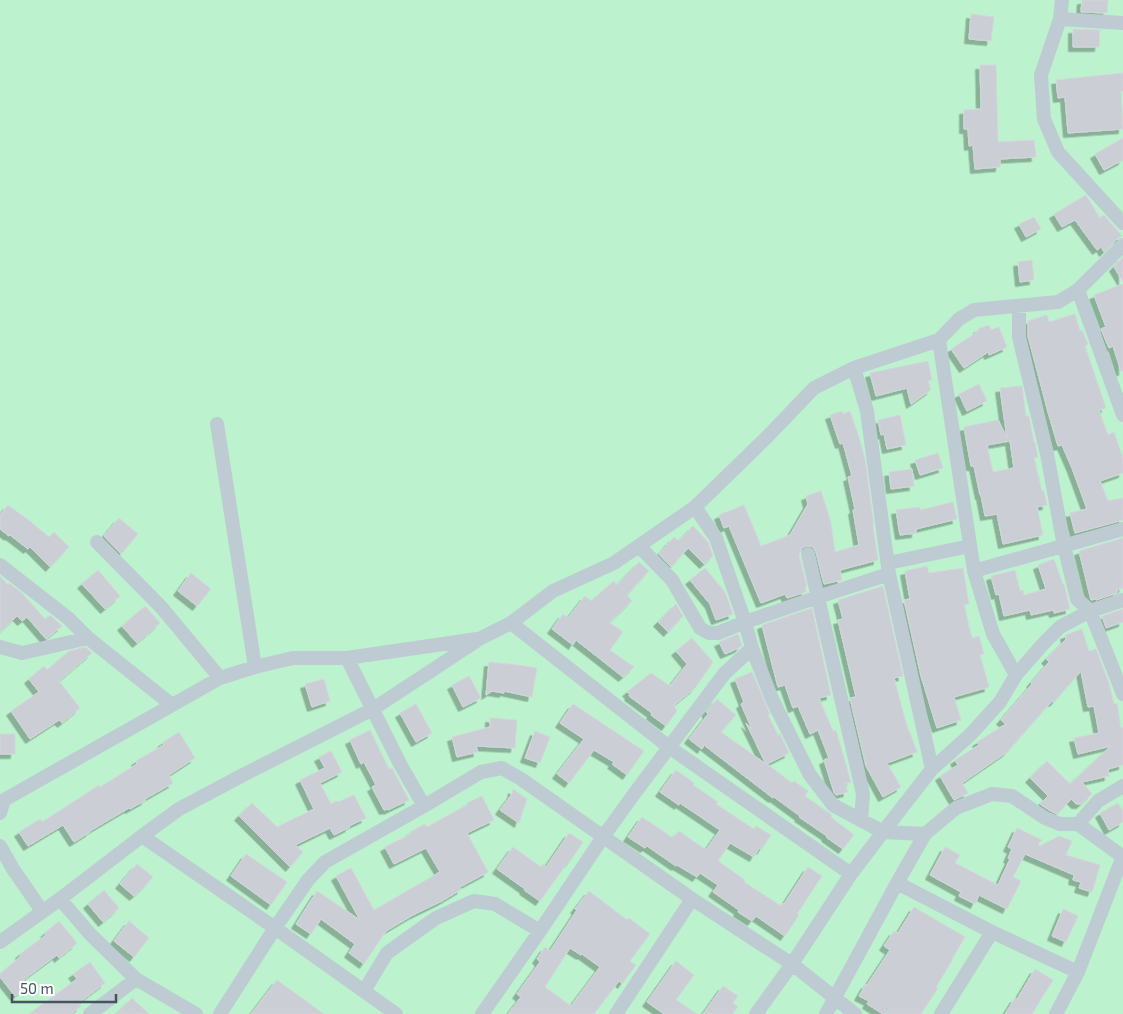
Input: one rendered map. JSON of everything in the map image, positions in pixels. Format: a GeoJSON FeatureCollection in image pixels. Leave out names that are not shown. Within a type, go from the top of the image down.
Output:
{"type":"FeatureCollection","features":[{"type":"Feature","properties":{"kind":"street"},"geometry":{"type":"LineString","coordinates":[[1062,0],[1060,19],[1042,75],[1044,119],[1058,152],[1123,222]]}},
{"type":"Feature","properties":{"kind":"street"},"geometry":{"type":"LineString","coordinates":[[1060,19],[1123,23]]}},
{"type":"Feature","properties":{"kind":"street"},"geometry":{"type":"LineString","coordinates":[[0,942],[179,809],[373,709],[481,638],[511,623],[553,591],[614,563],[639,546],[695,507],[814,388],[854,368],[939,340],[959,319],[974,310],[1058,302],[1078,290],[1123,245]]}},
{"type":"Feature","properties":{"kind":"street"},"geometry":{"type":"LineString","coordinates":[[1078,290],[1123,415]]}},
{"type":"Feature","properties":{"kind":"street"},"geometry":{"type":"LineString","coordinates":[[1019,306],[1019,337],[1047,454],[1064,546],[1077,600],[1090,611],[1123,694]]}},
{"type":"Feature","properties":{"kind":"street"},"geometry":{"type":"LineString","coordinates":[[939,340],[974,571],[993,634],[1016,675]]}},
{"type":"Feature","properties":{"kind":"street"},"geometry":{"type":"LineString","coordinates":[[854,368],[867,411],[889,569],[932,769]]}},
{"type":"Feature","properties":{"kind":"street"},"geometry":{"type":"LineString","coordinates":[[218,424],[255,667]]}},
{"type":"Feature","properties":{"kind":"street"},"geometry":{"type":"LineString","coordinates":[[695,507],[716,538],[752,648],[772,699],[810,775],[833,805],[883,832],[925,834]]}},
{"type":"Feature","properties":{"kind":"street"},"geometry":{"type":"LineString","coordinates":[[974,571],[1123,529]]}},
{"type":"Feature","properties":{"kind":"street"},"geometry":{"type":"LineString","coordinates":[[97,542],[162,608],[220,678]]}},
{"type":"Feature","properties":{"kind":"street"},"geometry":{"type":"LineString","coordinates":[[639,546],[672,580],[700,628],[709,633],[718,633],[889,569],[970,546]]}},
{"type":"Feature","properties":{"kind":"street"},"geometry":{"type":"LineString","coordinates":[[808,554],[863,794],[861,820]]}},
{"type":"Feature","properties":{"kind":"street"},"geometry":{"type":"LineString","coordinates":[[0,565],[68,618],[88,638],[172,706]]}},
{"type":"Feature","properties":{"kind":"street"},"geometry":{"type":"LineString","coordinates":[[756,1014],[792,964],[851,874],[932,769],[970,735],[1000,702],[1016,675],[1060,627],[1090,611],[1123,600]]}},
{"type":"Feature","properties":{"kind":"street"},"geometry":{"type":"LineString","coordinates":[[511,623],[670,747],[851,874]]}},
{"type":"Feature","properties":{"kind":"street"},"geometry":{"type":"LineString","coordinates":[[0,647],[22,653],[88,638]]}},
{"type":"Feature","properties":{"kind":"street"},"geometry":{"type":"LineString","coordinates":[[1,802],[220,678],[293,658],[348,658],[481,638]]}},
{"type":"Feature","properties":{"kind":"street"},"geometry":{"type":"LineString","coordinates":[[482,1014],[603,837],[724,674],[752,648]]}},
{"type":"Feature","properties":{"kind":"street"},"geometry":{"type":"LineString","coordinates":[[348,658],[400,764],[424,806]]}},
{"type":"Feature","properties":{"kind":"street"},"geometry":{"type":"LineString","coordinates":[[220,1014],[308,880],[325,862],[481,772],[502,768],[521,779],[692,899],[792,964],[856,1014]]}},
{"type":"Feature","properties":{"kind":"street"},"geometry":{"type":"LineString","coordinates":[[1078,824],[1098,801],[1123,786]]}},
{"type":"Feature","properties":{"kind":"street"},"geometry":{"type":"LineString","coordinates":[[826,1014],[925,834],[956,808],[992,794],[1012,796],[1045,818],[1060,824],[1078,824],[1123,857],[1078,972],[1056,1014]]}},
{"type":"Feature","properties":{"kind":"street"},"geometry":{"type":"LineString","coordinates":[[142,836],[396,1014]]}},
{"type":"Feature","properties":{"kind":"street"},"geometry":{"type":"LineString","coordinates":[[0,846],[13,869],[42,911]]}},
{"type":"Feature","properties":{"kind":"street"},"geometry":{"type":"LineString","coordinates":[[897,883],[992,932],[1078,972]]}},
{"type":"Feature","properties":{"kind":"street"},"geometry":{"type":"LineString","coordinates":[[60,899],[90,934],[136,979],[196,1014]]}},
{"type":"Feature","properties":{"kind":"street"},"geometry":{"type":"LineString","coordinates":[[616,1014],[692,899]]}},
{"type":"Feature","properties":{"kind":"street"},"geometry":{"type":"LineString","coordinates":[[364,991],[386,953],[436,918],[474,901],[495,904],[540,931]]}},
{"type":"Feature","properties":{"kind":"street"},"geometry":{"type":"LineString","coordinates":[[940,1014],[992,932]]}},
{"type":"Feature","properties":{"kind":"street"},"geometry":{"type":"LineString","coordinates":[[90,1014],[136,979]]}},
{"type":"Feature","properties":{"kind":"green space"},"geometry":{"type":"Polygon","coordinates":[[[0,0],[1123,0],[1123,1014],[0,1014],[0,0]]]}},
{"type":"Feature","properties":{"kind":"building"},"geometry":{"type":"Polygon","coordinates":[[[1082,0],[1108,0],[1107,13],[1081,12],[1082,0]]]}},
{"type":"Feature","properties":{"kind":"building"},"geometry":{"type":"Polygon","coordinates":[[[971,14],[994,17],[991,41],[969,39],[971,14]]]}},
{"type":"Feature","properties":{"kind":"building"},"geometry":{"type":"Polygon","coordinates":[[[1073,29],[1100,30],[1099,47],[1073,47],[1073,29]]]}},
{"type":"Feature","properties":{"kind":"building"},"geometry":{"type":"Polygon","coordinates":[[[980,65],[996,65],[998,142],[1034,140],[1036,157],[1000,159],[1000,167],[975,169],[973,145],[969,146],[968,129],[964,129],[964,110],[981,109],[980,65]]]}},
{"type":"Feature","properties":{"kind":"building"},"geometry":{"type":"Polygon","coordinates":[[[1123,73],[1123,91],[1121,91],[1123,129],[1068,133],[1065,97],[1058,98],[1056,80],[1123,73]]]}},
{"type":"Feature","properties":{"kind":"building"},"geometry":{"type":"Polygon","coordinates":[[[1123,138],[1123,160],[1104,170],[1095,154],[1123,138]]]}},
{"type":"Feature","properties":{"kind":"building"},"geometry":{"type":"Polygon","coordinates":[[[1086,195],[1100,218],[1104,215],[1122,236],[1104,252],[1101,247],[1097,250],[1075,220],[1062,227],[1054,214],[1086,195]]]}},
{"type":"Feature","properties":{"kind":"building"},"geometry":{"type":"Polygon","coordinates":[[[1034,217],[1041,229],[1026,237],[1019,224],[1034,217]]]}},
{"type":"Feature","properties":{"kind":"building"},"geometry":{"type":"Polygon","coordinates":[[[1123,257],[1123,282],[1114,267],[1123,257]]]}},
{"type":"Feature","properties":{"kind":"building"},"geometry":{"type":"Polygon","coordinates":[[[1032,260],[1034,280],[1020,282],[1018,262],[1032,260]]]}},
{"type":"Feature","properties":{"kind":"building"},"geometry":{"type":"Polygon","coordinates":[[[1123,284],[1123,371],[1121,371],[1113,346],[1109,348],[1101,329],[1106,327],[1094,295],[1123,284]]]}},
{"type":"Feature","properties":{"kind":"building"},"geometry":{"type":"Polygon","coordinates":[[[1075,314],[1080,331],[1082,330],[1088,344],[1085,346],[1106,408],[1099,410],[1108,435],[1114,432],[1123,458],[1123,473],[1100,481],[1108,501],[1123,498],[1123,520],[1075,533],[1070,513],[1087,509],[1062,445],[1058,446],[1028,336],[1028,321],[1047,315],[1049,322],[1075,314]]]}},
{"type":"Feature","properties":{"kind":"building"},"geometry":{"type":"Polygon","coordinates":[[[989,325],[991,330],[999,327],[1007,347],[989,355],[988,352],[964,368],[951,349],[979,331],[978,329],[989,325]]]}},
{"type":"Feature","properties":{"kind":"building"},"geometry":{"type":"Polygon","coordinates":[[[928,361],[932,380],[928,381],[931,390],[911,404],[907,388],[876,396],[870,373],[928,361]]]}},
{"type":"Feature","properties":{"kind":"building"},"geometry":{"type":"Polygon","coordinates":[[[979,384],[987,401],[967,411],[959,394],[979,384]]]}},
{"type":"Feature","properties":{"kind":"building"},"geometry":{"type":"Polygon","coordinates":[[[1022,386],[1026,416],[1029,416],[1038,457],[1034,458],[1047,505],[1037,507],[1043,535],[1003,544],[997,514],[985,516],[974,466],[971,466],[964,427],[998,420],[1007,438],[1000,388],[1022,386]],[[1010,441],[987,445],[993,472],[1014,468],[1010,441]]]}},
{"type":"Feature","properties":{"kind":"building"},"geometry":{"type":"Polygon","coordinates":[[[842,411],[843,414],[850,411],[865,459],[878,560],[840,570],[842,580],[824,584],[816,552],[811,546],[806,546],[802,548],[799,555],[807,587],[805,588],[806,592],[787,598],[785,594],[761,603],[729,526],[724,528],[719,515],[744,505],[761,546],[790,535],[808,504],[806,496],[821,491],[831,523],[835,552],[859,545],[853,510],[855,509],[848,477],[852,476],[843,443],[840,444],[830,415],[842,411]]]}},
{"type":"Feature","properties":{"kind":"building"},"geometry":{"type":"Polygon","coordinates":[[[900,415],[906,445],[887,449],[884,434],[881,435],[878,420],[900,415]]]}},
{"type":"Feature","properties":{"kind":"building"},"geometry":{"type":"Polygon","coordinates":[[[938,453],[943,468],[920,475],[915,460],[938,453]]]}},
{"type":"Feature","properties":{"kind":"building"},"geometry":{"type":"Polygon","coordinates":[[[912,469],[914,486],[891,489],[889,472],[912,469]]]}},
{"type":"Feature","properties":{"kind":"building"},"geometry":{"type":"Polygon","coordinates":[[[953,502],[957,519],[916,529],[916,533],[900,535],[896,510],[920,507],[920,510],[953,502]]]}},
{"type":"Feature","properties":{"kind":"building"},"geometry":{"type":"Polygon","coordinates":[[[8,505],[49,537],[54,532],[69,547],[50,567],[30,547],[28,549],[0,529],[0,515],[8,505]]]}},
{"type":"Feature","properties":{"kind":"building"},"geometry":{"type":"Polygon","coordinates":[[[119,518],[138,534],[121,554],[104,536],[119,518]]]}},
{"type":"Feature","properties":{"kind":"building"},"geometry":{"type":"Polygon","coordinates":[[[693,526],[708,542],[713,556],[704,564],[688,548],[671,567],[659,554],[674,537],[679,541],[693,526]]]}},
{"type":"Feature","properties":{"kind":"building"},"geometry":{"type":"Polygon","coordinates":[[[1123,538],[1123,588],[1117,590],[1117,593],[1091,600],[1079,551],[1123,538]]]}},
{"type":"Feature","properties":{"kind":"building"},"geometry":{"type":"Polygon","coordinates":[[[1054,559],[1064,584],[1070,609],[1054,613],[1053,610],[1031,615],[1030,610],[1004,616],[999,594],[996,595],[991,576],[1015,570],[1020,591],[1023,590],[1024,595],[1046,589],[1038,565],[1054,559]]]}},
{"type":"Feature","properties":{"kind":"building"},"geometry":{"type":"Polygon","coordinates":[[[639,562],[649,571],[627,595],[632,601],[609,622],[623,632],[610,650],[634,667],[623,677],[576,640],[573,645],[552,629],[563,614],[568,618],[585,596],[591,601],[614,581],[617,585],[639,562]]]}},
{"type":"Feature","properties":{"kind":"building"},"geometry":{"type":"Polygon","coordinates":[[[927,566],[929,573],[963,568],[969,604],[964,605],[972,638],[979,636],[984,654],[980,655],[989,687],[954,697],[961,720],[937,728],[921,676],[904,600],[910,599],[905,571],[927,566]]]}},
{"type":"Feature","properties":{"kind":"building"},"geometry":{"type":"Polygon","coordinates":[[[705,568],[725,592],[733,614],[716,620],[710,604],[690,580],[705,568]]]}},
{"type":"Feature","properties":{"kind":"building"},"geometry":{"type":"Polygon","coordinates":[[[98,570],[120,596],[105,609],[82,584],[98,570]]]}},
{"type":"Feature","properties":{"kind":"building"},"geometry":{"type":"Polygon","coordinates":[[[191,573],[211,589],[197,606],[178,591],[191,573]]]}},
{"type":"Feature","properties":{"kind":"building"},"geometry":{"type":"Polygon","coordinates":[[[0,576],[8,585],[9,583],[21,592],[45,619],[50,615],[62,626],[46,639],[27,617],[22,621],[17,616],[0,632],[0,576]]]}},
{"type":"Feature","properties":{"kind":"building"},"geometry":{"type":"Polygon","coordinates":[[[883,586],[903,676],[894,678],[908,730],[917,752],[887,763],[901,787],[883,797],[866,766],[850,698],[856,697],[838,620],[843,619],[838,600],[883,586]]]}},
{"type":"Feature","properties":{"kind":"building"},"geometry":{"type":"Polygon","coordinates":[[[676,604],[683,616],[668,632],[658,622],[676,604]]]}},
{"type":"Feature","properties":{"kind":"building"},"geometry":{"type":"Polygon","coordinates":[[[145,606],[160,623],[137,643],[122,626],[145,606]]]}},
{"type":"Feature","properties":{"kind":"building"},"geometry":{"type":"Polygon","coordinates":[[[812,608],[831,695],[819,698],[833,731],[836,730],[851,782],[845,784],[848,792],[836,795],[824,760],[829,758],[818,730],[810,734],[798,706],[793,708],[785,685],[778,687],[762,625],[812,608]]]}},
{"type":"Feature","properties":{"kind":"building"},"geometry":{"type":"Polygon","coordinates":[[[1123,609],[1123,622],[1106,628],[1102,616],[1123,609]]]}},
{"type":"Feature","properties":{"kind":"building"},"geometry":{"type":"Polygon","coordinates":[[[1082,629],[1089,651],[1096,649],[1109,683],[1114,704],[1117,703],[1121,728],[1123,727],[1123,765],[1108,769],[1109,776],[1082,782],[1092,794],[1081,804],[1076,804],[1071,799],[1057,814],[1040,804],[1048,796],[1030,778],[1047,761],[1070,784],[1111,746],[1078,754],[1074,738],[1099,733],[1094,706],[1088,707],[1081,671],[1007,752],[962,783],[968,793],[954,800],[940,776],[958,765],[955,760],[979,745],[977,742],[1006,724],[1001,720],[1049,662],[1046,659],[1066,639],[1065,635],[1082,629]]]}},
{"type":"Feature","properties":{"kind":"building"},"geometry":{"type":"Polygon","coordinates":[[[738,634],[742,645],[725,654],[719,642],[738,634]]]}},
{"type":"Feature","properties":{"kind":"building"},"geometry":{"type":"Polygon","coordinates":[[[692,638],[713,662],[695,688],[674,705],[677,711],[666,726],[629,696],[630,694],[627,692],[651,673],[670,686],[687,664],[676,651],[692,638]]]}},
{"type":"Feature","properties":{"kind":"building"},"geometry":{"type":"Polygon","coordinates":[[[86,647],[92,653],[59,681],[80,708],[62,723],[59,720],[30,739],[11,711],[39,692],[29,679],[44,666],[47,670],[69,651],[86,647]]]}},
{"type":"Feature","properties":{"kind":"building"},"geometry":{"type":"Polygon","coordinates":[[[489,662],[537,668],[532,697],[504,691],[504,693],[492,691],[486,695],[489,662]]]}},
{"type":"Feature","properties":{"kind":"building"},"geometry":{"type":"Polygon","coordinates":[[[752,672],[770,714],[768,715],[789,753],[767,764],[792,783],[794,781],[808,791],[805,796],[832,815],[831,817],[854,835],[843,849],[704,745],[702,749],[689,739],[708,714],[706,712],[717,699],[736,715],[721,732],[766,764],[746,723],[752,729],[741,704],[744,702],[735,679],[752,672]]]}},
{"type":"Feature","properties":{"kind":"building"},"geometry":{"type":"Polygon","coordinates":[[[469,676],[481,698],[463,707],[452,685],[469,676]]]}},
{"type":"Feature","properties":{"kind":"building"},"geometry":{"type":"Polygon","coordinates":[[[324,679],[330,701],[312,707],[305,684],[324,679]]]}},
{"type":"Feature","properties":{"kind":"building"},"geometry":{"type":"Polygon","coordinates":[[[416,704],[432,733],[416,742],[400,713],[416,704]]]}},
{"type":"Feature","properties":{"kind":"building"},"geometry":{"type":"Polygon","coordinates":[[[573,704],[644,751],[627,775],[612,764],[614,762],[594,750],[569,783],[557,774],[584,739],[560,723],[573,704]]]}},
{"type":"Feature","properties":{"kind":"building"},"geometry":{"type":"Polygon","coordinates":[[[490,718],[517,720],[515,748],[476,746],[478,752],[457,757],[452,737],[490,727],[490,718]]]}},
{"type":"Feature","properties":{"kind":"building"},"geometry":{"type":"Polygon","coordinates":[[[370,730],[389,769],[392,768],[409,800],[388,810],[384,810],[372,787],[376,785],[364,762],[361,764],[350,740],[370,730]]]}},
{"type":"Feature","properties":{"kind":"building"},"geometry":{"type":"Polygon","coordinates":[[[535,731],[550,737],[540,763],[525,758],[535,731]]]}},
{"type":"Feature","properties":{"kind":"building"},"geometry":{"type":"Polygon","coordinates":[[[179,732],[195,758],[169,775],[173,783],[74,842],[63,825],[28,846],[19,832],[40,819],[42,822],[99,785],[100,787],[137,764],[136,761],[164,745],[162,743],[179,732]]]}},
{"type":"Feature","properties":{"kind":"building"},"geometry":{"type":"Polygon","coordinates":[[[0,734],[15,734],[15,754],[0,754],[0,734]]]}},
{"type":"Feature","properties":{"kind":"building"},"geometry":{"type":"Polygon","coordinates":[[[331,751],[342,772],[320,783],[331,804],[354,795],[366,818],[334,835],[330,828],[295,845],[303,852],[290,867],[239,816],[252,803],[277,827],[314,809],[300,780],[325,768],[319,757],[331,751]]]}},
{"type":"Feature","properties":{"kind":"building"},"geometry":{"type":"Polygon","coordinates":[[[676,770],[694,783],[693,785],[718,802],[716,804],[754,829],[756,826],[771,835],[761,850],[759,848],[754,857],[730,843],[718,861],[745,880],[744,882],[781,906],[808,867],[822,876],[785,936],[756,916],[752,921],[738,912],[739,910],[713,892],[718,885],[700,873],[697,877],[676,866],[647,846],[645,848],[628,837],[642,817],[673,838],[679,831],[706,850],[720,830],[660,792],[676,770]]]}},
{"type":"Feature","properties":{"kind":"building"},"geometry":{"type":"Polygon","coordinates":[[[513,789],[527,799],[519,823],[500,810],[512,794],[513,789]]]}},
{"type":"Feature","properties":{"kind":"building"},"geometry":{"type":"Polygon","coordinates":[[[482,796],[494,820],[467,833],[488,872],[460,887],[462,889],[442,901],[386,931],[364,964],[349,953],[355,944],[321,919],[311,934],[296,924],[317,891],[360,920],[336,876],[351,868],[374,910],[440,872],[426,848],[394,864],[385,847],[411,834],[410,832],[425,824],[427,827],[482,796]]]}},
{"type":"Feature","properties":{"kind":"building"},"geometry":{"type":"Polygon","coordinates":[[[1118,803],[1123,811],[1123,822],[1109,830],[1100,813],[1118,803]]]}},
{"type":"Feature","properties":{"kind":"building"},"geometry":{"type":"Polygon","coordinates":[[[1017,828],[1042,840],[1038,844],[1040,846],[1059,836],[1072,841],[1066,855],[1100,865],[1092,892],[1079,888],[1081,882],[1073,880],[1074,875],[1025,854],[1013,877],[1021,881],[1007,909],[979,895],[975,904],[959,896],[961,892],[930,875],[945,847],[960,855],[955,863],[998,885],[1010,859],[1008,858],[1012,849],[1008,847],[1017,828]]]}},
{"type":"Feature","properties":{"kind":"building"},"geometry":{"type":"Polygon","coordinates":[[[569,833],[583,842],[540,901],[497,869],[513,847],[541,867],[542,864],[546,867],[569,833]]]}},
{"type":"Feature","properties":{"kind":"building"},"geometry":{"type":"Polygon","coordinates":[[[246,854],[287,882],[271,905],[231,876],[246,854]]]}},
{"type":"Feature","properties":{"kind":"building"},"geometry":{"type":"Polygon","coordinates":[[[137,864],[153,877],[134,896],[120,884],[137,864]]]}},
{"type":"Feature","properties":{"kind":"building"},"geometry":{"type":"Polygon","coordinates":[[[104,890],[119,908],[103,922],[88,904],[104,890]]]}},
{"type":"Feature","properties":{"kind":"building"},"geometry":{"type":"Polygon","coordinates":[[[589,891],[627,920],[629,918],[650,934],[630,961],[636,965],[622,984],[619,981],[594,1014],[508,1014],[521,997],[517,994],[540,962],[537,959],[545,947],[550,951],[577,910],[575,909],[589,891]],[[570,948],[545,987],[571,1006],[600,967],[570,948]]]}},
{"type":"Feature","properties":{"kind":"building"},"geometry":{"type":"Polygon","coordinates":[[[914,907],[965,937],[936,987],[938,988],[921,1014],[883,1014],[867,1004],[869,1001],[859,996],[890,950],[884,946],[894,931],[898,933],[914,907]]]}},
{"type":"Feature","properties":{"kind":"building"},"geometry":{"type":"Polygon","coordinates":[[[1063,909],[1078,916],[1066,942],[1052,936],[1063,909]]]}},
{"type":"Feature","properties":{"kind":"building"},"geometry":{"type":"Polygon","coordinates":[[[59,921],[77,943],[59,958],[57,955],[23,980],[28,986],[15,996],[0,977],[0,974],[21,956],[20,954],[46,935],[45,933],[59,921]]]}},
{"type":"Feature","properties":{"kind":"building"},"geometry":{"type":"Polygon","coordinates":[[[129,921],[149,938],[134,957],[114,941],[129,921]]]}},
{"type":"Feature","properties":{"kind":"building"},"geometry":{"type":"Polygon","coordinates":[[[676,961],[694,975],[676,1000],[697,1014],[664,1014],[647,1002],[676,961]]]}},
{"type":"Feature","properties":{"kind":"building"},"geometry":{"type":"Polygon","coordinates":[[[90,962],[105,983],[79,1003],[81,1006],[71,1014],[29,1014],[77,979],[73,974],[90,962]]]}},
{"type":"Feature","properties":{"kind":"building"},"geometry":{"type":"Polygon","coordinates":[[[1035,969],[1053,980],[1032,1014],[1005,1014],[1015,998],[1017,999],[1035,969]]]}},
{"type":"Feature","properties":{"kind":"building"},"geometry":{"type":"Polygon","coordinates":[[[277,980],[324,1014],[251,1014],[277,980]]]}},
{"type":"Feature","properties":{"kind":"building"},"geometry":{"type":"Polygon","coordinates":[[[723,986],[738,996],[733,1003],[738,1007],[732,1014],[703,1014],[723,986]]]}},
{"type":"Feature","properties":{"kind":"building"},"geometry":{"type":"Polygon","coordinates":[[[132,998],[149,1014],[116,1014],[132,998]]]}}]}
